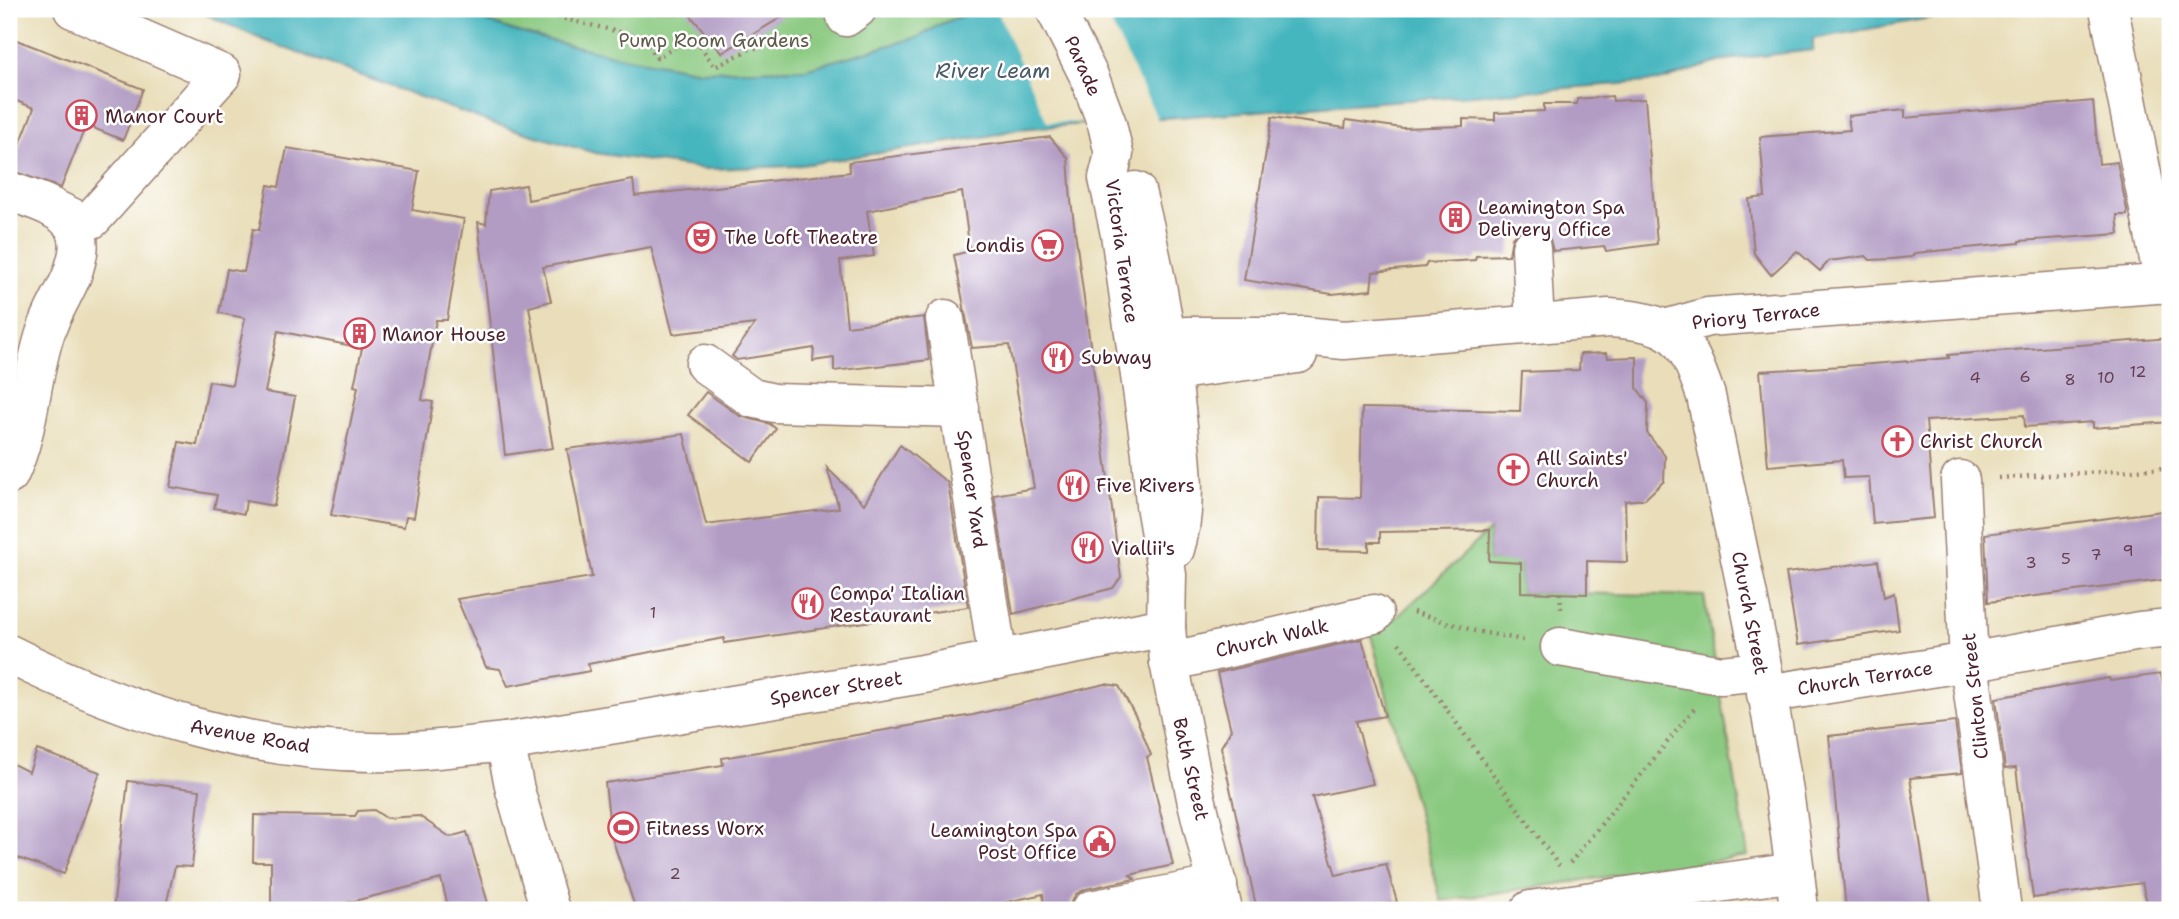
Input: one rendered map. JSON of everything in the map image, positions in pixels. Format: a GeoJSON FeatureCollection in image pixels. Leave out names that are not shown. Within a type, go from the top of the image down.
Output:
{"type":"FeatureCollection","features":[{"type":"Feature","properties":{"kind":"street"},"geometry":{"type":"LineString","coordinates":[[9,191],[79,221],[92,219],[222,74],[73,9]]}},
{"type":"Feature","properties":{"kind":"street","name":"Parade"},"geometry":{"type":"LineString","coordinates":[[1055,9],[1089,76],[1111,139]]}},
{"type":"Feature","properties":{"kind":"street"},"geometry":{"type":"LineString","coordinates":[[2109,9],[2167,283]]}},
{"type":"Feature","properties":{"kind":"street","name":"Victoria Terrace"},"geometry":{"type":"LineString","coordinates":[[1111,139],[1131,173],[1158,355],[1179,439],[1182,501],[1179,539],[1167,575]]}},
{"type":"Feature","properties":{"kind":"street"},"geometry":{"type":"LineString","coordinates":[[54,209],[74,228],[79,246],[77,261]]}},
{"type":"Feature","properties":{"kind":"street"},"geometry":{"type":"LineString","coordinates":[[9,475],[20,445],[45,333],[100,212]]}},
{"type":"Feature","properties":{"kind":"street"},"geometry":{"type":"LineString","coordinates":[[1531,248],[1535,324]]}},
{"type":"Feature","properties":{"kind":"street","name":"Priory Terrace"},"geometry":{"type":"LineString","coordinates":[[1158,355],[1312,352],[1343,340],[1609,318],[1646,321],[1665,329],[1708,317],[2167,283]]}},
{"type":"Feature","properties":{"kind":"street","name":"Spencer Yard"},"geometry":{"type":"LineString","coordinates":[[946,319],[998,660]]}},
{"type":"Feature","properties":{"kind":"street","name":"Church Street"},"geometry":{"type":"LineString","coordinates":[[1665,329],[1684,346],[1706,396],[1764,682],[1799,910]]}},
{"type":"Feature","properties":{"kind":"street","name":"Victoria Terrace"},"geometry":{"type":"LineString","coordinates":[[1158,355],[1151,453],[1155,505],[1167,575],[1167,645]]}},
{"type":"Feature","properties":{"kind":"street"},"geometry":{"type":"LineString","coordinates":[[705,364],[752,398],[774,403],[960,408]]}},
{"type":"Feature","properties":{"kind":"street","name":"Clinton Street"},"geometry":{"type":"LineString","coordinates":[[1960,480],[1969,662],[2002,910]]}},
{"type":"Feature","properties":{"kind":"street","name":"Church Walk"},"geometry":{"type":"LineString","coordinates":[[1167,645],[1198,657],[1262,639],[1391,621]]}},
{"type":"Feature","properties":{"kind":"street","name":"Church Terrace"},"geometry":{"type":"LineString","coordinates":[[1560,647],[1764,682],[1969,662],[2170,628]]}},
{"type":"Feature","properties":{"kind":"street","name":"Spencer Street"},"geometry":{"type":"LineString","coordinates":[[505,741],[998,660],[1167,645]]}},
{"type":"Feature","properties":{"kind":"street","name":"Bath Street"},"geometry":{"type":"LineString","coordinates":[[1167,645],[1196,798],[1221,897]]}},
{"type":"Feature","properties":{"kind":"street","name":"Avenue Road"},"geometry":{"type":"LineString","coordinates":[[9,654],[115,703],[238,738],[300,748],[393,752],[505,741]]}},
{"type":"Feature","properties":{"kind":"street"},"geometry":{"type":"LineString","coordinates":[[505,741],[515,790],[550,910]]}},
{"type":"Feature","properties":{"kind":"street"},"geometry":{"type":"LineString","coordinates":[[1530,910],[1795,873]]}},
{"type":"Feature","properties":{"kind":"street"},"geometry":{"type":"LineString","coordinates":[[1091,910],[1221,897]]}},
{"type":"Feature","properties":{"kind":"path"},"geometry":{"type":"LineString","coordinates":[[523,9],[645,38],[657,58],[693,36],[716,67],[750,49],[814,37],[852,13]]}},
{"type":"Feature","properties":{"kind":"path"},"geometry":{"type":"LineString","coordinates":[[1960,480],[2170,468]]}},
{"type":"Feature","properties":{"kind":"path"},"geometry":{"type":"LineString","coordinates":[[1391,621],[1475,631],[1560,647]]}},
{"type":"Feature","properties":{"kind":"path"},"geometry":{"type":"LineString","coordinates":[[1391,621],[1563,872],[1721,675]]}},
{"type":"Feature","properties":{"kind":"green space","name":"Pump Room Gardens"},"geometry":{"type":"Polygon","coordinates":[[[452,9],[977,10],[941,24],[919,37],[805,69],[700,71],[552,41],[452,9]]]}},
{"type":"Feature","properties":{"kind":"green space"},"geometry":{"type":"Polygon","coordinates":[[[1490,530],[1489,561],[1521,561],[1521,592],[1704,596],[1748,856],[1441,901],[1368,624],[1387,624],[1395,619],[1490,530]]]}},
{"type":"Feature","properties":{"kind":"water","name":"River Leam"},"geometry":{"type":"Polygon","coordinates":[[[194,9],[452,9],[552,41],[700,71],[805,69],[919,37],[941,24],[977,10],[991,9],[1979,9],[1813,39],[1813,50],[1724,60],[1660,81],[1018,129],[795,166],[705,169],[595,153],[492,123],[263,40],[194,9]]]}},
{"type":"Feature","properties":{"kind":"pier"},"geometry":{"type":"Polygon","coordinates":[[[996,9],[1104,9],[1159,122],[1047,122],[996,9]]]}},
{"type":"Feature","properties":{"kind":"building"},"geometry":{"type":"Polygon","coordinates":[[[685,9],[795,9],[722,53],[685,9]]]}},
{"type":"Feature","properties":{"kind":"building","name":"Manor Court"},"geometry":{"type":"Polygon","coordinates":[[[9,37],[143,89],[123,140],[86,125],[61,188],[10,170],[34,108],[9,98],[9,37]]]}},
{"type":"Feature","properties":{"kind":"building","name":"Leamington Spa Delivery Office"},"geometry":{"type":"Polygon","coordinates":[[[1612,96],[1613,101],[1645,99],[1657,244],[1606,251],[1604,246],[1553,251],[1549,236],[1540,228],[1529,226],[1520,229],[1512,238],[1509,255],[1476,256],[1475,260],[1427,263],[1425,267],[1373,272],[1371,290],[1332,294],[1244,280],[1272,117],[1345,128],[1346,120],[1402,128],[1463,126],[1463,119],[1495,120],[1495,113],[1544,111],[1544,104],[1577,104],[1577,99],[1612,96]]]}},
{"type":"Feature","properties":{"kind":"building"},"geometry":{"type":"Polygon","coordinates":[[[2093,101],[2099,164],[2117,162],[2127,210],[2127,215],[2117,215],[2119,234],[2019,241],[1915,253],[1911,257],[1891,259],[1870,260],[1866,256],[1829,261],[1820,271],[1797,251],[1771,275],[1754,253],[1749,199],[1765,197],[1760,137],[1850,130],[1848,116],[1905,110],[1905,118],[2093,101]]]}},
{"type":"Feature","properties":{"kind":"building"},"geometry":{"type":"Polygon","coordinates":[[[1050,137],[1068,158],[1071,201],[1121,577],[1113,588],[1013,614],[994,495],[1034,488],[1009,345],[972,348],[954,255],[970,251],[962,192],[867,211],[874,256],[840,261],[847,326],[924,317],[929,360],[834,371],[834,358],[813,361],[814,348],[737,360],[732,356],[755,324],[673,334],[651,247],[543,267],[551,301],[529,307],[553,448],[505,455],[478,222],[486,224],[489,191],[526,185],[528,200],[633,180],[635,196],[850,172],[849,162],[1050,137]]]}},
{"type":"Feature","properties":{"kind":"building","name":"Manor House"},"geometry":{"type":"Polygon","coordinates":[[[287,148],[419,171],[412,210],[464,219],[447,320],[436,320],[422,400],[433,402],[414,517],[406,516],[404,527],[331,515],[358,387],[354,386],[362,348],[278,331],[265,392],[295,397],[274,506],[246,501],[244,514],[214,508],[217,495],[170,487],[179,442],[197,445],[209,381],[232,385],[245,318],[219,313],[227,269],[244,272],[253,229],[259,230],[268,185],[279,187],[287,148]]]}},
{"type":"Feature","properties":{"kind":"building"},"geometry":{"type":"Polygon","coordinates":[[[2170,338],[2170,422],[2093,428],[2093,422],[2025,427],[2024,415],[1926,421],[1934,518],[1873,524],[1869,477],[1844,478],[1842,460],[1768,466],[1760,371],[1949,358],[1948,355],[2170,338]]]}},
{"type":"Feature","properties":{"kind":"building","name":"All Saints' Church"},"geometry":{"type":"Polygon","coordinates":[[[1607,353],[1608,358],[1637,357],[1637,388],[1648,403],[1647,433],[1665,456],[1664,481],[1645,499],[1625,501],[1627,562],[1587,561],[1587,594],[1521,592],[1521,563],[1489,561],[1490,530],[1380,532],[1380,542],[1369,542],[1369,551],[1318,550],[1319,497],[1360,498],[1362,408],[1520,411],[1522,372],[1579,370],[1580,354],[1607,353]]]}},
{"type":"Feature","properties":{"kind":"building"},"geometry":{"type":"Polygon","coordinates":[[[706,392],[740,416],[770,424],[776,429],[752,462],[688,415],[706,392]]]}},
{"type":"Feature","properties":{"kind":"building"},"geometry":{"type":"Polygon","coordinates":[[[684,434],[706,525],[839,508],[827,468],[864,504],[900,445],[948,483],[968,607],[724,643],[724,638],[588,664],[590,671],[508,686],[500,669],[486,667],[457,599],[592,577],[567,449],[684,434]]]}},
{"type":"Feature","properties":{"kind":"building"},"geometry":{"type":"Polygon","coordinates":[[[2170,510],[2170,579],[1988,602],[1985,534],[2170,510]]]}},
{"type":"Feature","properties":{"kind":"building"},"geometry":{"type":"Polygon","coordinates":[[[1878,561],[1884,597],[1894,593],[1899,630],[1798,645],[1786,573],[1878,561]]]}},
{"type":"Feature","properties":{"kind":"building"},"geometry":{"type":"Polygon","coordinates":[[[1362,639],[1385,716],[1356,721],[1373,784],[1312,797],[1336,875],[1386,864],[1397,902],[1357,910],[1257,910],[1221,747],[1231,730],[1217,673],[1362,639]]]}},
{"type":"Feature","properties":{"kind":"building"},"geometry":{"type":"Polygon","coordinates":[[[2161,674],[2170,723],[2170,910],[2149,910],[2142,883],[2033,898],[2016,768],[2005,769],[1996,698],[2109,678],[2110,681],[2161,674]]]}},
{"type":"Feature","properties":{"kind":"building"},"geometry":{"type":"Polygon","coordinates":[[[1105,684],[1119,686],[1136,717],[1151,755],[1147,757],[1173,865],[1130,875],[1135,879],[1086,889],[1076,894],[1070,910],[1045,910],[1043,894],[972,910],[636,910],[611,835],[605,783],[723,765],[722,758],[973,715],[1105,684]]]}},
{"type":"Feature","properties":{"kind":"building"},"geometry":{"type":"Polygon","coordinates":[[[1955,722],[1962,773],[1910,778],[1931,910],[1846,910],[1829,736],[1955,722]]]}},
{"type":"Feature","properties":{"kind":"building"},"geometry":{"type":"Polygon","coordinates":[[[37,750],[100,772],[64,874],[9,855],[9,762],[29,772],[37,750]]]}},
{"type":"Feature","properties":{"kind":"building"},"geometry":{"type":"Polygon","coordinates":[[[128,781],[200,790],[192,867],[175,866],[165,910],[113,910],[128,781]]]}},
{"type":"Feature","properties":{"kind":"building"},"geometry":{"type":"Polygon","coordinates":[[[374,810],[386,818],[419,816],[450,837],[467,832],[490,910],[449,910],[441,879],[319,910],[271,910],[271,862],[253,862],[254,815],[355,816],[358,811],[374,810]]]}},
{"type":"Feature","properties":{"kind":"place","name":"Manor Court"},"geometry":{"type":"Point","coordinates":[82,116]}},
{"type":"Feature","properties":{"kind":"place","name":"Leamington Spa Delivery Office"},"geometry":{"type":"Point","coordinates":[1455,218]}},
{"type":"Feature","properties":{"kind":"place","name":"The Loft Theatre"},"geometry":{"type":"Point","coordinates":[701,237]}},
{"type":"Feature","properties":{"kind":"place","name":"Londis"},"geometry":{"type":"Point","coordinates":[1048,245]}},
{"type":"Feature","properties":{"kind":"place","name":"Manor House"},"geometry":{"type":"Point","coordinates":[359,334]}},
{"type":"Feature","properties":{"kind":"place","name":"Subway"},"geometry":{"type":"Point","coordinates":[1058,357]}},
{"type":"Feature","properties":{"kind":"place","name":"Christ Church"},"geometry":{"type":"Point","coordinates":[1897,441]}},
{"type":"Feature","properties":{"kind":"place","name":"All Saints' Church"},"geometry":{"type":"Point","coordinates":[1513,469]}},
{"type":"Feature","properties":{"kind":"place","name":"Five Rivers"},"geometry":{"type":"Point","coordinates":[1073,485]}},
{"type":"Feature","properties":{"kind":"place","name":"Viallii's"},"geometry":{"type":"Point","coordinates":[1088,548]}},
{"type":"Feature","properties":{"kind":"place","name":"Compa' Italian Restaurant"},"geometry":{"type":"Point","coordinates":[807,604]}},
{"type":"Feature","properties":{"kind":"place","name":"Fitness Worx"},"geometry":{"type":"Point","coordinates":[623,828]}},
{"type":"Feature","properties":{"kind":"place","name":"Leamington Spa Post Office"},"geometry":{"type":"Point","coordinates":[1100,841]}}]}
